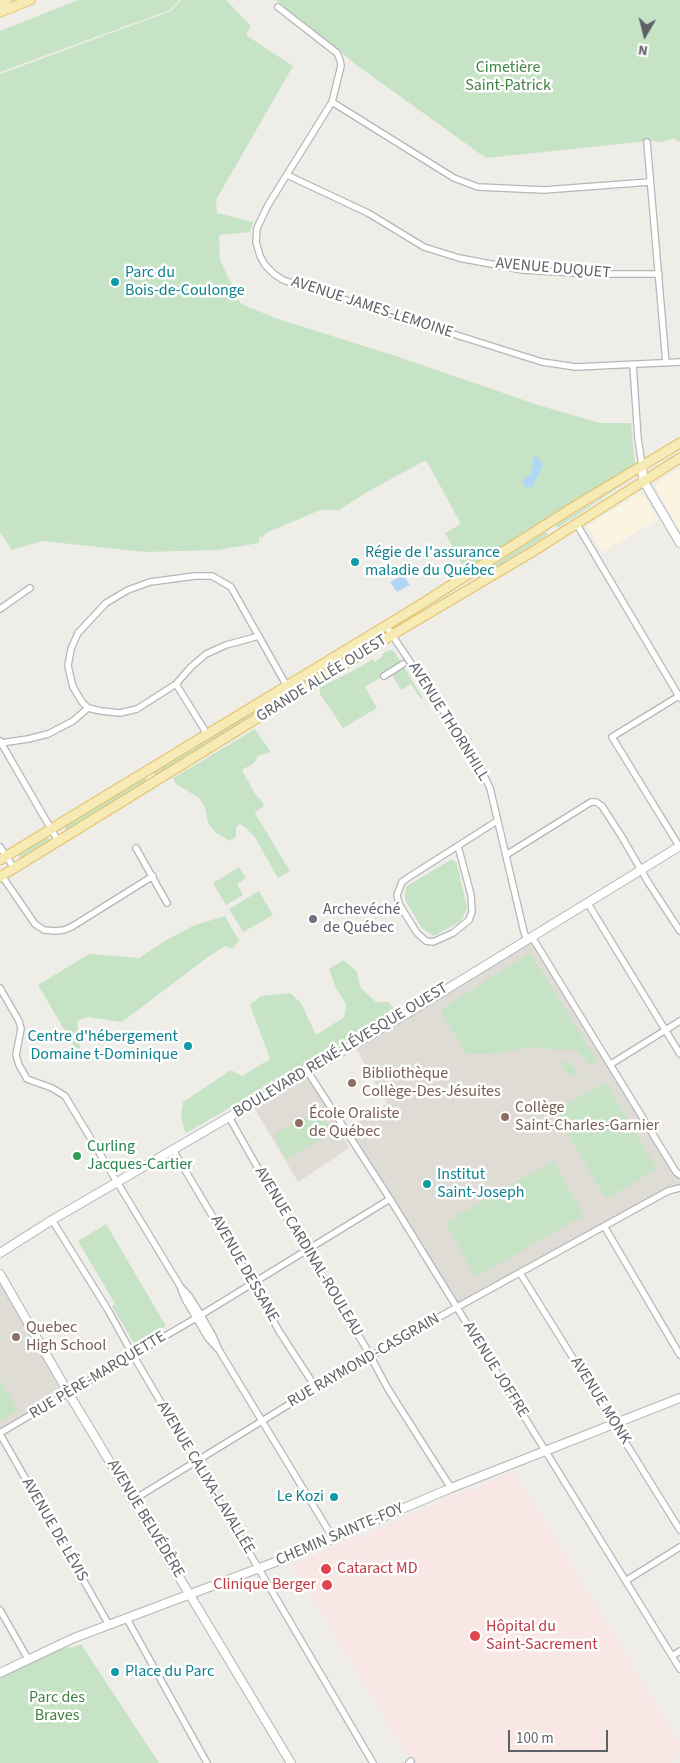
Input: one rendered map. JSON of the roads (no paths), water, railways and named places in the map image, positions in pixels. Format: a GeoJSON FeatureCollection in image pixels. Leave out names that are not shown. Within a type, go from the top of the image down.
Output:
{"type":"FeatureCollection","features":[{"type":"Feature","properties":{"kind":"main road"},"geometry":{"type":"LineString","coordinates":[[0,3],[7,0]]}},
{"type":"Feature","properties":{"kind":"main road"},"geometry":{"type":"LineString","coordinates":[[0,12],[30,0]]}},
{"type":"Feature","properties":{"kind":"main road","name":"GRANDE ALLÉE OUEST"},"geometry":{"type":"LineString","coordinates":[[3,859],[51,828],[386,626],[680,443]]}},
{"type":"Feature","properties":{"kind":"main road","name":"GRANDE ALLÉE OUEST"},"geometry":{"type":"LineString","coordinates":[[1,876],[392,635],[532,552],[680,458]]}},
{"type":"Feature","properties":{"kind":"main road"},"geometry":{"type":"LineString","coordinates":[[642,465],[643,480],[680,543]]}},
{"type":"Feature","properties":{"kind":"main road"},"geometry":{"type":"LineString","coordinates":[[146,771],[153,783]]}},
{"type":"Feature","properties":{"kind":"main road","name":"BOULEVARD RENÉ-LÉVESQUE OUEST"},"geometry":{"type":"LineString","coordinates":[[0,1253],[52,1220],[408,1013],[679,846]]}},
{"type":"Feature","properties":{"kind":"main road","name":"AVENUE BELVÉDÈRE"},"geometry":{"type":"LineString","coordinates":[[0,1274],[69,1394],[291,1763]]}},
{"type":"Feature","properties":{"kind":"main road","name":"CHEMIN SAINTE-FOY"},"geometry":{"type":"LineString","coordinates":[[0,1673],[74,1638],[259,1569],[544,1450],[680,1398]]}},
{"type":"Feature","properties":{"kind":"street","name":"AVENUE JAMES-LEMOINE"},"geometry":{"type":"LineString","coordinates":[[278,7],[337,53],[341,66],[332,102],[313,129],[261,217],[257,228],[256,242],[265,265],[283,280],[542,362],[576,367],[680,362]]}},
{"type":"Feature","properties":{"kind":"street"},"geometry":{"type":"LineString","coordinates":[[332,102],[454,178],[478,186],[544,190],[650,182]]}},
{"type":"Feature","properties":{"kind":"street"},"geometry":{"type":"LineString","coordinates":[[647,142],[666,363]]}},
{"type":"Feature","properties":{"kind":"street","name":"AVENUE DUQUET"},"geometry":{"type":"LineString","coordinates":[[287,175],[368,213],[424,247],[459,258],[523,270],[594,274],[659,274]]}},
{"type":"Feature","properties":{"kind":"street"},"geometry":{"type":"LineString","coordinates":[[633,365],[638,438],[642,465]]}},
{"type":"Feature","properties":{"kind":"street"},"geometry":{"type":"LineString","coordinates":[[576,523],[680,697],[612,738],[679,846]]}},
{"type":"Feature","properties":{"kind":"street"},"geometry":{"type":"LineString","coordinates":[[259,636],[226,645],[206,654],[176,684],[137,709],[120,713],[101,712],[88,708],[73,687],[68,666],[71,649],[78,633],[106,603],[128,590],[150,582],[195,576],[212,576],[231,587],[259,636],[286,686],[293,697]]}},
{"type":"Feature","properties":{"kind":"street"},"geometry":{"type":"LineString","coordinates":[[0,609],[30,588]]}},
{"type":"Feature","properties":{"kind":"street","name":"AVENUE THORNHILL"},"geometry":{"type":"LineString","coordinates":[[386,626],[478,763],[490,788],[524,932],[530,938],[611,1064],[676,1172],[680,1175]]}},
{"type":"Feature","properties":{"kind":"street"},"geometry":{"type":"LineString","coordinates":[[384,676],[403,664]]}},
{"type":"Feature","properties":{"kind":"street"},"geometry":{"type":"LineString","coordinates":[[176,684],[207,734]]}},
{"type":"Feature","properties":{"kind":"street"},"geometry":{"type":"LineString","coordinates":[[58,841],[0,742],[28,739],[48,734],[73,721],[88,708]]}},
{"type":"Feature","properties":{"kind":"street"},"geometry":{"type":"LineString","coordinates":[[506,855],[591,802],[596,802],[602,806],[680,931]]}},
{"type":"Feature","properties":{"kind":"street"},"geometry":{"type":"LineString","coordinates":[[458,846],[471,896],[472,912],[469,920],[453,933],[433,942],[426,941],[417,933],[399,904],[398,895],[402,882],[409,877],[497,821]]}},
{"type":"Feature","properties":{"kind":"street"},"geometry":{"type":"LineString","coordinates":[[0,848],[3,859],[14,868]]}},
{"type":"Feature","properties":{"kind":"street"},"geometry":{"type":"LineString","coordinates":[[136,848],[167,903]]}},
{"type":"Feature","properties":{"kind":"street"},"geometry":{"type":"LineString","coordinates":[[1,876],[35,924],[44,930],[55,932],[73,926],[153,876]]}},
{"type":"Feature","properties":{"kind":"street"},"geometry":{"type":"LineString","coordinates":[[588,902],[680,1054]]}},
{"type":"Feature","properties":{"kind":"street"},"geometry":{"type":"LineString","coordinates":[[0,988],[19,1021],[21,1029],[16,1054],[18,1065],[27,1078],[52,1088],[65,1096],[180,1286],[189,1296],[199,1316],[213,1336],[219,1350],[333,1538]]}},
{"type":"Feature","properties":{"kind":"street"},"geometry":{"type":"LineString","coordinates":[[611,1064],[680,1022]]}},
{"type":"Feature","properties":{"kind":"street","name":"AVENUE JOFFRE"},"geometry":{"type":"LineString","coordinates":[[308,1072],[390,1199],[544,1450],[627,1580],[680,1669]]}},
{"type":"Feature","properties":{"kind":"street","name":"AVENUE CARDINAL-ROULEAU"},"geometry":{"type":"LineString","coordinates":[[229,1118],[306,1250],[371,1356],[388,1389],[451,1488]]}},
{"type":"Feature","properties":{"kind":"street","name":"AVENUE DESSANE"},"geometry":{"type":"LineString","coordinates":[[173,1150],[279,1331],[316,1388]]}},
{"type":"Feature","properties":{"kind":"street","name":"RUE RAYMOND-CASGRAIN"},"geometry":{"type":"LineString","coordinates":[[133,1500],[350,1367],[668,1191],[680,1188]]}},
{"type":"Feature","properties":{"kind":"street","name":"RUE PÈRE-MARQUETTE"},"geometry":{"type":"LineString","coordinates":[[0,1434],[253,1284],[390,1199]]}},
{"type":"Feature","properties":{"kind":"street","name":"AVENUE CALIXA-LAVALLÉE"},"geometry":{"type":"LineString","coordinates":[[52,1220],[108,1310],[372,1763]]}},
{"type":"Feature","properties":{"kind":"street"},"geometry":{"type":"LineString","coordinates":[[604,1226],[680,1355]]}},
{"type":"Feature","properties":{"kind":"street","name":"AVENUE MONK"},"geometry":{"type":"LineString","coordinates":[[520,1273],[680,1530]]}},
{"type":"Feature","properties":{"kind":"street","name":"AVENUE DE LÉVIS"},"geometry":{"type":"LineString","coordinates":[[0,1434],[109,1625]]}},
{"type":"Feature","properties":{"kind":"street"},"geometry":{"type":"LineString","coordinates":[[627,1580],[680,1547]]}},
{"type":"Feature","properties":{"kind":"street"},"geometry":{"type":"LineString","coordinates":[[0,1610],[28,1659]]}},
{"type":"Feature","properties":{"kind":"street"},"geometry":{"type":"LineString","coordinates":[[127,1619],[208,1763]]}},
{"type":"Feature","properties":{"kind":"street"},"geometry":{"type":"LineString","coordinates":[[672,1656],[680,1651]]}},
{"type":"Feature","properties":{"kind":"water"},"geometry":{"type":"Polygon","coordinates":[[[533,457],[538,457],[543,465],[533,487],[525,487],[523,481],[532,472],[533,457]]]}},
{"type":"Feature","properties":{"kind":"water"},"geometry":{"type":"Polygon","coordinates":[[[403,575],[410,585],[397,592],[390,582],[403,575]]]}},
{"type":"Feature","properties":{"kind":"place","name":"Parc du Bois-de-Coulonge"},"geometry":{"type":"Point","coordinates":[115,282]}},
{"type":"Feature","properties":{"kind":"place","name":"Régie de l'assurance maladie du Québec"},"geometry":{"type":"Point","coordinates":[355,562]}},
{"type":"Feature","properties":{"kind":"place","name":"Archevéché de Québec"},"geometry":{"type":"Point","coordinates":[313,919]}},
{"type":"Feature","properties":{"kind":"place","name":"Centre d'hébergement Domaine t-Dominique"},"geometry":{"type":"Point","coordinates":[188,1046]}},
{"type":"Feature","properties":{"kind":"place","name":"Bibliothèque Collège-Des-Jésuites"},"geometry":{"type":"Point","coordinates":[352,1083]}},
{"type":"Feature","properties":{"kind":"place","name":"Collège Saint-Charles-Garnier"},"geometry":{"type":"Point","coordinates":[505,1117]}},
{"type":"Feature","properties":{"kind":"place","name":"École Oraliste de Québec"},"geometry":{"type":"Point","coordinates":[299,1123]}},
{"type":"Feature","properties":{"kind":"place","name":"Curling Jacques-Cartier"},"geometry":{"type":"Point","coordinates":[77,1156]}},
{"type":"Feature","properties":{"kind":"place","name":"Institut Saint-Joseph"},"geometry":{"type":"Point","coordinates":[427,1184]}},
{"type":"Feature","properties":{"kind":"place","name":"Quebec High School"},"geometry":{"type":"Point","coordinates":[16,1337]}},
{"type":"Feature","properties":{"kind":"place","name":"Le Kozi"},"geometry":{"type":"Point","coordinates":[334,1497]}},
{"type":"Feature","properties":{"kind":"place","name":"Cataract MD"},"geometry":{"type":"Point","coordinates":[326,1569]}},
{"type":"Feature","properties":{"kind":"place","name":"Clinique Berger"},"geometry":{"type":"Point","coordinates":[327,1585]}},
{"type":"Feature","properties":{"kind":"place","name":"Hôpital du Saint-Sacrement"},"geometry":{"type":"Point","coordinates":[475,1636]}},
{"type":"Feature","properties":{"kind":"place","name":"Place du Parc"},"geometry":{"type":"Point","coordinates":[115,1672]}},
{"type":"Feature","properties":{"kind":"park label","name":"Cimetière Saint-Patrick"},"geometry":{"type":"Point","coordinates":[508,77]}},
{"type":"Feature","properties":{"kind":"park label","name":"Parc des Braves"},"geometry":{"type":"Point","coordinates":[57,1707]}}]}
